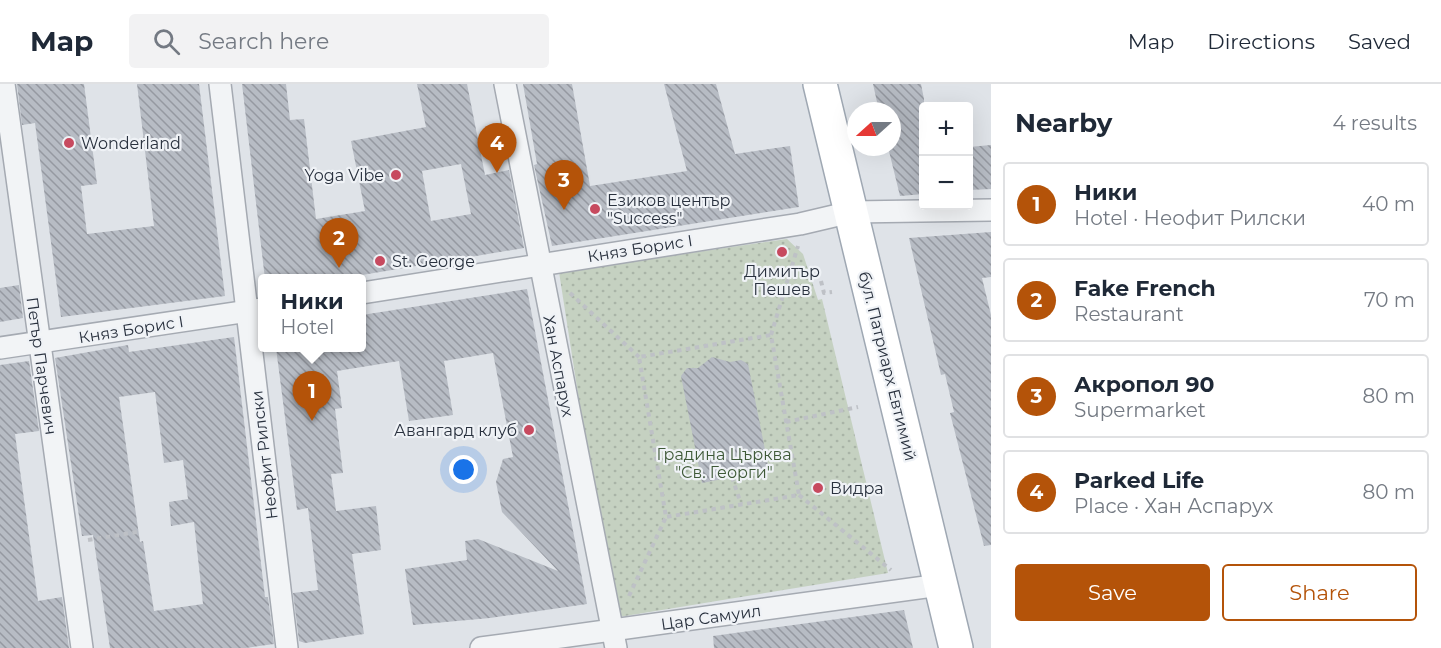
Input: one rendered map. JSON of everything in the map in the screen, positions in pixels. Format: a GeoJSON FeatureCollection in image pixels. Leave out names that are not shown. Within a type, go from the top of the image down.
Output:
{"type":"FeatureCollection","features":[{"type":"Feature","properties":{"kind":"main road","name":"бул. Патриарх Евтимий"},"geometry":{"type":"LineString","coordinates":[[820,84],[956,648]]}},
{"type":"Feature","properties":{"kind":"street","name":"Петър Парчевич"},"geometry":{"type":"LineString","coordinates":[[4,84],[82,648]]}},
{"type":"Feature","properties":{"kind":"street","name":"Неофит Рилски"},"geometry":{"type":"LineString","coordinates":[[220,84],[258,342]]}},
{"type":"Feature","properties":{"kind":"street","name":"Хан Аспарух"},"geometry":{"type":"LineString","coordinates":[[505,84],[614,639]]}},
{"type":"Feature","properties":{"kind":"street","name":"Княз Борис I"},"geometry":{"type":"LineString","coordinates":[[366,292],[539,263],[800,224],[850,212],[991,210]]}},
{"type":"Feature","properties":{"kind":"street","name":"Княз Борис I"},"geometry":{"type":"LineString","coordinates":[[0,348],[255,310]]}},
{"type":"Feature","properties":{"kind":"street","name":"Неофит Рилски"},"geometry":{"type":"LineString","coordinates":[[259,352],[287,648]]}},
{"type":"Feature","properties":{"kind":"street","name":"Цар Самуил"},"geometry":{"type":"LineString","coordinates":[[481,648],[614,639],[940,585]]}},
{"type":"Feature","properties":{"kind":"path"},"geometry":{"type":"LineString","coordinates":[[799,243],[771,335],[799,495],[901,578]]}},
{"type":"Feature","properties":{"kind":"path"},"geometry":{"type":"LineString","coordinates":[[539,263],[639,357],[666,517],[614,639]]}},
{"type":"Feature","properties":{"kind":"path"},"geometry":{"type":"LineString","coordinates":[[821,281],[824,293],[832,292]]}},
{"type":"Feature","properties":{"kind":"path"},"geometry":{"type":"LineString","coordinates":[[639,357],[771,335]]}},
{"type":"Feature","properties":{"kind":"path"},"geometry":{"type":"LineString","coordinates":[[786,422],[858,407]]}},
{"type":"Feature","properties":{"kind":"path"},"geometry":{"type":"LineString","coordinates":[[732,477],[741,504]]}},
{"type":"Feature","properties":{"kind":"path"},"geometry":{"type":"LineString","coordinates":[[666,517],[799,495]]}},
{"type":"Feature","properties":{"kind":"path"},"geometry":{"type":"LineString","coordinates":[[67,543],[137,532]]}},
{"type":"Feature","properties":{"kind":"green space","name":"Градина Църква \"Св. Георги\""},"geometry":{"type":"Polygon","coordinates":[[[787,239],[803,254],[818,300],[822,299],[888,573],[613,618],[559,272],[787,239]]]}},
{"type":"Feature","properties":{"kind":"building"},"geometry":{"type":"Polygon","coordinates":[[[17,84],[84,84],[97,184],[81,186],[87,234],[154,226],[137,84],[199,84],[225,296],[61,317],[35,123],[22,125],[17,84]]]}},
{"type":"Feature","properties":{"kind":"building"},"geometry":{"type":"Polygon","coordinates":[[[242,84],[286,84],[290,120],[304,119],[316,219],[365,211],[351,141],[426,127],[417,84],[467,84],[485,175],[509,170],[524,248],[366,274],[264,274],[242,84]],[[461,164],[422,171],[431,221],[471,214],[461,164]]]}},
{"type":"Feature","properties":{"kind":"building"},"geometry":{"type":"Polygon","coordinates":[[[523,84],[572,84],[590,186],[687,171],[664,84],[716,84],[735,154],[790,146],[799,207],[552,246],[534,165],[537,164],[523,84]]]}},
{"type":"Feature","properties":{"kind":"building"},"geometry":{"type":"Polygon","coordinates":[[[873,84],[921,84],[924,102],[919,102],[919,194],[900,196],[890,156],[901,156],[901,102],[877,102],[873,84]]]}},
{"type":"Feature","properties":{"kind":"building"},"geometry":{"type":"Polygon","coordinates":[[[991,145],[991,189],[973,190],[973,147],[991,145]]]}},
{"type":"Feature","properties":{"kind":"building"},"geometry":{"type":"Polygon","coordinates":[[[991,232],[991,277],[982,278],[991,315],[991,545],[984,546],[950,413],[954,412],[945,374],[941,375],[909,238],[991,232]]]}},
{"type":"Feature","properties":{"kind":"building"},"geometry":{"type":"Polygon","coordinates":[[[19,285],[23,318],[0,322],[0,288],[19,285]]]}},
{"type":"Feature","properties":{"kind":"building"},"geometry":{"type":"Polygon","coordinates":[[[527,289],[587,604],[490,618],[413,625],[405,569],[467,560],[465,541],[478,539],[558,571],[502,512],[496,482],[503,459],[513,457],[493,353],[444,361],[453,415],[409,421],[399,361],[337,371],[342,408],[335,409],[343,473],[331,474],[336,511],[376,506],[381,550],[352,554],[364,634],[305,643],[299,641],[293,593],[318,590],[308,508],[297,510],[277,352],[366,352],[366,314],[527,289]]]}},
{"type":"Feature","properties":{"kind":"building"},"geometry":{"type":"Polygon","coordinates":[[[234,337],[265,597],[268,597],[274,644],[246,648],[110,648],[93,535],[82,536],[55,358],[128,345],[129,352],[234,337]],[[155,392],[119,397],[140,542],[143,541],[154,611],[203,604],[194,522],[171,526],[169,502],[188,499],[183,460],[164,463],[155,392]]]}},
{"type":"Feature","properties":{"kind":"building"},"geometry":{"type":"Polygon","coordinates":[[[712,357],[730,362],[741,360],[748,364],[769,470],[702,483],[681,376],[687,368],[698,368],[712,357]]]}},
{"type":"Feature","properties":{"kind":"building"},"geometry":{"type":"Polygon","coordinates":[[[29,361],[39,431],[15,434],[38,601],[62,597],[69,648],[0,648],[0,365],[29,361]]]}},
{"type":"Feature","properties":{"kind":"building"},"geometry":{"type":"Polygon","coordinates":[[[904,610],[913,648],[714,648],[713,636],[904,610]]]}},
{"type":"Feature","properties":{"kind":"place","name":"Wonderland"},"geometry":{"type":"Point","coordinates":[69,143]}},
{"type":"Feature","properties":{"kind":"place","name":"Parked Life"},"geometry":{"type":"Point","coordinates":[497,173]}},
{"type":"Feature","properties":{"kind":"place","name":"Yoga Vibe"},"geometry":{"type":"Point","coordinates":[396,175]}},
{"type":"Feature","properties":{"kind":"place","name":"Езиков център \"Success\""},"geometry":{"type":"Point","coordinates":[595,209]}},
{"type":"Feature","properties":{"kind":"place","name":"Акропол 90"},"geometry":{"type":"Point","coordinates":[564,210]}},
{"type":"Feature","properties":{"kind":"place","name":"Димитър Пешев"},"geometry":{"type":"Point","coordinates":[782,252]}},
{"type":"Feature","properties":{"kind":"place","name":"St. George"},"geometry":{"type":"Point","coordinates":[380,261]}},
{"type":"Feature","properties":{"kind":"place","name":"Fake French"},"geometry":{"type":"Point","coordinates":[339,268]}},
{"type":"Feature","properties":{"kind":"place","name":"Ники"},"geometry":{"type":"Point","coordinates":[312,421]}},
{"type":"Feature","properties":{"kind":"place","name":"Авангард клуб"},"geometry":{"type":"Point","coordinates":[529,430]}},
{"type":"Feature","properties":{"kind":"place","name":"Видра"},"geometry":{"type":"Point","coordinates":[818,488]}}]}
